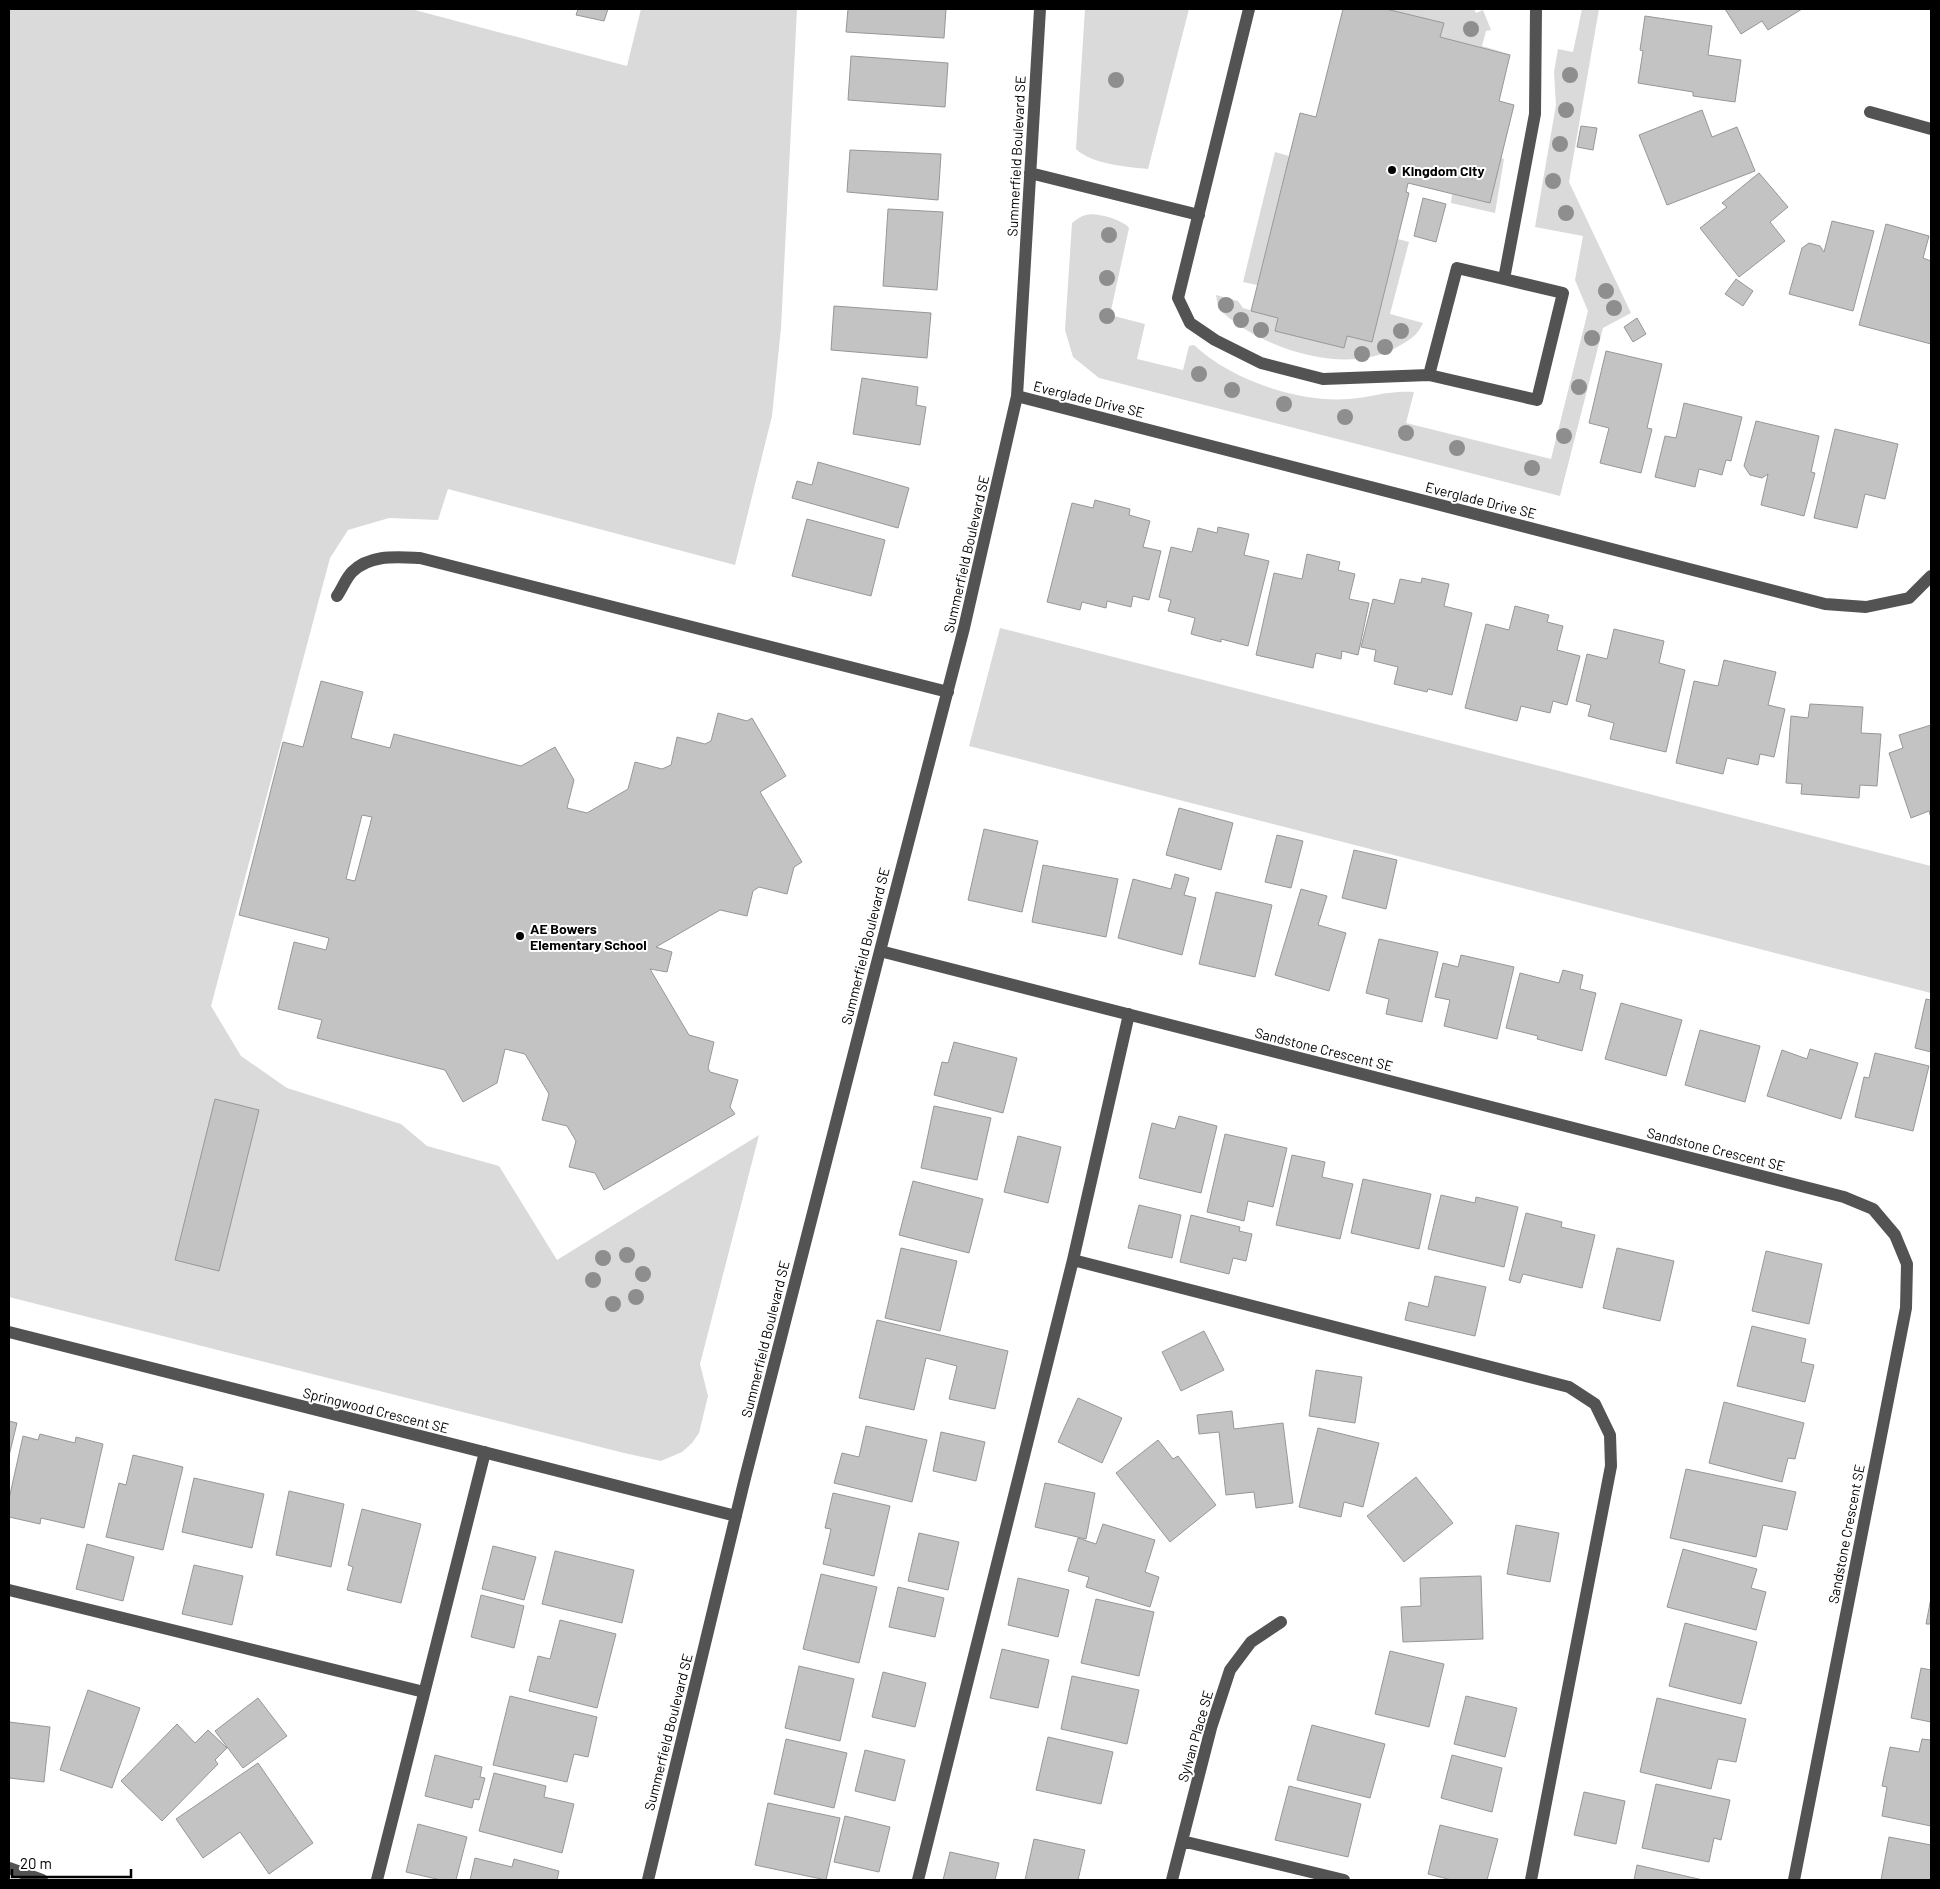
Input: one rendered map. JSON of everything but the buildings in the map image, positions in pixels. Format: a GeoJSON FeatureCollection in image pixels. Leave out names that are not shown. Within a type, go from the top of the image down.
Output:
{"type":"FeatureCollection","features":[{"type":"Feature","properties":{"kind":"street","name":"Summerfield Boulevard SE"},"geometry":{"type":"LineString","coordinates":[[648,1880],[736,1516],[964,628],[1018,396],[1040,9]]}},
{"type":"Feature","properties":{"kind":"street"},"geometry":{"type":"LineString","coordinates":[[1249,9],[1178,298],[1190,323],[1214,340],[1261,363],[1323,379],[1429,375],[1537,400],[1563,293],[1457,268],[1429,375]]}},
{"type":"Feature","properties":{"kind":"street"},"geometry":{"type":"LineString","coordinates":[[1504,279],[1535,114],[1536,9]]}},
{"type":"Feature","properties":{"kind":"street"},"geometry":{"type":"LineString","coordinates":[[1870,112],[1931,129]]}},
{"type":"Feature","properties":{"kind":"street"},"geometry":{"type":"LineString","coordinates":[[1030,173],[1199,215]]}},
{"type":"Feature","properties":{"kind":"street","name":"Everglade Drive SE"},"geometry":{"type":"LineString","coordinates":[[1018,396],[1825,604],[1866,607],[1909,598],[1931,576]]}},
{"type":"Feature","properties":{"kind":"street"},"geometry":{"type":"LineString","coordinates":[[337,596],[352,572],[371,560],[394,556],[420,558],[948,692]]}},
{"type":"Feature","properties":{"kind":"street","name":"Sandstone Crescent SE"},"geometry":{"type":"LineString","coordinates":[[880,951],[1844,1196],[1873,1209],[1895,1235],[1908,1264],[1906,1308],[1794,1880]]}},
{"type":"Feature","properties":{"kind":"street"},"geometry":{"type":"LineString","coordinates":[[918,1880],[1073,1260],[1129,1014]]}},
{"type":"Feature","properties":{"kind":"street"},"geometry":{"type":"LineString","coordinates":[[1073,1260],[1569,1387],[1595,1404],[1610,1435],[1611,1466],[1530,1880]]}},
{"type":"Feature","properties":{"kind":"street","name":"Springwood Crescent SE"},"geometry":{"type":"LineString","coordinates":[[9,1332],[736,1516]]}},
{"type":"Feature","properties":{"kind":"street"},"geometry":{"type":"LineString","coordinates":[[377,1880],[485,1452]]}},
{"type":"Feature","properties":{"kind":"street"},"geometry":{"type":"LineString","coordinates":[[9,1590],[424,1692]]}},
{"type":"Feature","properties":{"kind":"street","name":"Sylvan Place SE"},"geometry":{"type":"LineString","coordinates":[[1172,1880],[1211,1728],[1230,1670],[1250,1642],[1281,1622]]}},
{"type":"Feature","properties":{"kind":"street"},"geometry":{"type":"LineString","coordinates":[[1182,1841],[1344,1880]]}},
{"type":"Feature","properties":{"kind":"street"},"geometry":{"type":"LineString","coordinates":[[9,1868],[42,1880]]}},
{"type":"Feature","properties":{"kind":"shaded area"},"geometry":{"type":"Polygon","coordinates":[[[9,9],[411,9],[627,66],[641,9],[797,9],[781,328],[772,416],[735,565],[448,489],[438,520],[389,518],[348,530],[330,558],[211,1006],[241,1056],[287,1088],[401,1124],[427,1146],[499,1166],[557,1260],[759,1135],[700,1364],[708,1396],[699,1433],[682,1452],[661,1461],[624,1453],[9,1297],[9,9]]]}},
{"type":"Feature","properties":{"kind":"shaded area"},"geometry":{"type":"Polygon","coordinates":[[[1085,9],[1189,9],[1148,169],[1120,166],[1100,161],[1076,149],[1085,9]]]}},
{"type":"Feature","properties":{"kind":"shaded area"},"geometry":{"type":"Polygon","coordinates":[[[1386,9],[1474,9],[1476,13],[1483,10],[1491,30],[1486,31],[1482,46],[1509,54],[1440,37],[1444,23],[1386,9]]]}},
{"type":"Feature","properties":{"kind":"shaded area"},"geometry":{"type":"Polygon","coordinates":[[[1582,9],[1599,9],[1569,182],[1631,313],[1603,328],[1560,496],[1099,378],[1073,357],[1065,330],[1072,223],[1090,214],[1121,222],[1129,228],[1110,315],[1145,324],[1137,359],[1183,370],[1189,346],[1194,345],[1209,358],[1246,379],[1288,393],[1309,397],[1349,399],[1397,392],[1414,392],[1406,423],[1551,459],[1588,311],[1575,280],[1583,236],[1535,227],[1556,105],[1554,72],[1558,49],[1573,52],[1582,9]]]}},
{"type":"Feature","properties":{"kind":"shaded area"},"geometry":{"type":"Polygon","coordinates":[[[1275,152],[1289,156],[1257,285],[1243,282],[1275,152]]]}},
{"type":"Feature","properties":{"kind":"shaded area"},"geometry":{"type":"Polygon","coordinates":[[[1501,158],[1504,159],[1495,213],[1451,203],[1452,194],[1490,203],[1501,158]]]}},
{"type":"Feature","properties":{"kind":"shaded area"},"geometry":{"type":"Polygon","coordinates":[[[1398,239],[1409,242],[1390,314],[1423,323],[1416,334],[1410,339],[1378,355],[1354,359],[1329,359],[1304,354],[1279,346],[1256,335],[1235,322],[1218,308],[1216,295],[1238,301],[1243,308],[1278,318],[1275,331],[1344,348],[1347,336],[1372,342],[1398,239]]]}},
{"type":"Feature","properties":{"kind":"shaded area"},"geometry":{"type":"Polygon","coordinates":[[[1000,628],[1931,866],[1931,993],[969,746],[1000,628]]]}},
{"type":"Feature","properties":{"kind":"place","name":"Kingdom City"},"geometry":{"type":"Point","coordinates":[1392,170]}},
{"type":"Feature","properties":{"kind":"place","name":"AE Bowers Elementary School"},"geometry":{"type":"Point","coordinates":[520,936]}}]}
